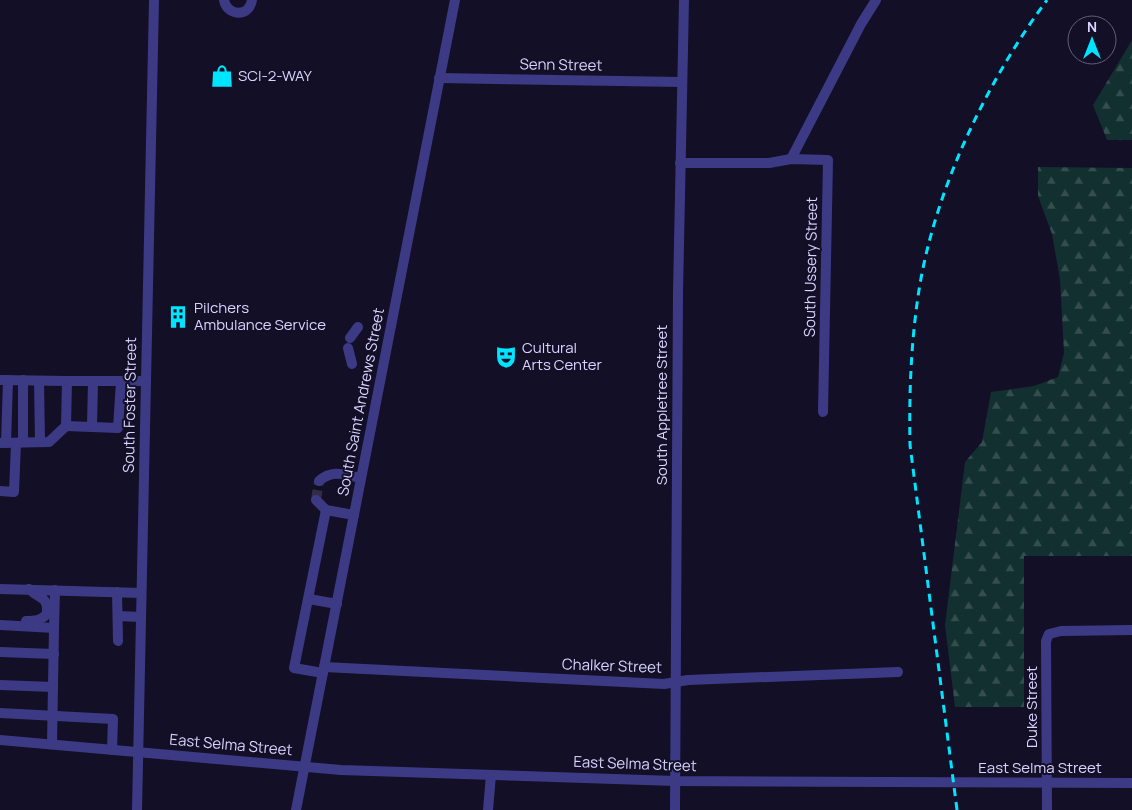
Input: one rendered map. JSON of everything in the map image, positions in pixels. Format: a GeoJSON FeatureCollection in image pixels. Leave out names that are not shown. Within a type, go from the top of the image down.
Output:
{"type":"FeatureCollection","features":[{"type":"Feature","properties":{"kind":"street","name":"South Foster Street"},"geometry":{"type":"LineString","coordinates":[[137,810],[154,0]]}},
{"type":"Feature","properties":{"kind":"street"},"geometry":{"type":"LineString","coordinates":[[224,0],[225,6],[228,9],[232,12],[240,13],[250,8],[252,0]]}},
{"type":"Feature","properties":{"kind":"street","name":"South Saint Andrews Street"},"geometry":{"type":"LineString","coordinates":[[296,810],[455,0]]}},
{"type":"Feature","properties":{"kind":"street","name":"South Appletree Street"},"geometry":{"type":"LineString","coordinates":[[675,810],[680,163],[684,0]]}},
{"type":"Feature","properties":{"kind":"street"},"geometry":{"type":"LineString","coordinates":[[791,159],[861,24],[876,0]]}},
{"type":"Feature","properties":{"kind":"street","name":"Senn Street"},"geometry":{"type":"LineString","coordinates":[[439,78],[682,82]]}},
{"type":"Feature","properties":{"kind":"street","name":"South Ussery Street"},"geometry":{"type":"LineString","coordinates":[[680,163],[769,163],[791,159],[828,160],[823,412]]}},
{"type":"Feature","properties":{"kind":"street"},"geometry":{"type":"LineString","coordinates":[[352,364],[349,343],[358,327]]}},
{"type":"Feature","properties":{"kind":"street"},"geometry":{"type":"LineString","coordinates":[[0,491],[14,492],[4,380],[145,382]]}},
{"type":"Feature","properties":{"kind":"street"},"geometry":{"type":"LineString","coordinates":[[11,443],[22,380]]}},
{"type":"Feature","properties":{"kind":"street"},"geometry":{"type":"LineString","coordinates":[[40,381],[40,442]]}},
{"type":"Feature","properties":{"kind":"street"},"geometry":{"type":"LineString","coordinates":[[66,381],[66,426]]}},
{"type":"Feature","properties":{"kind":"street"},"geometry":{"type":"LineString","coordinates":[[92,426],[94,382]]}},
{"type":"Feature","properties":{"kind":"street"},"geometry":{"type":"LineString","coordinates":[[11,443],[50,442],[66,426],[118,428],[120,382]]}},
{"type":"Feature","properties":{"kind":"street"},"geometry":{"type":"LineString","coordinates":[[319,481],[326,475],[334,473],[361,478]]}},
{"type":"Feature","properties":{"kind":"street"},"geometry":{"type":"LineString","coordinates":[[316,500],[326,510],[354,516]]}},
{"type":"Feature","properties":{"kind":"street"},"geometry":{"type":"LineString","coordinates":[[326,510],[309,599],[337,604]]}},
{"type":"Feature","properties":{"kind":"street"},"geometry":{"type":"LineString","coordinates":[[0,589],[141,593]]}},
{"type":"Feature","properties":{"kind":"street"},"geometry":{"type":"LineString","coordinates":[[0,624],[7,620],[36,621],[42,619],[47,614],[47,605],[43,598],[29,589]]}},
{"type":"Feature","properties":{"kind":"street"},"geometry":{"type":"LineString","coordinates":[[52,744],[55,590]]}},
{"type":"Feature","properties":{"kind":"street"},"geometry":{"type":"LineString","coordinates":[[117,592],[118,641]]}},
{"type":"Feature","properties":{"kind":"street","name":"Chalker Street"},"geometry":{"type":"LineString","coordinates":[[309,599],[294,668],[664,684],[688,680],[898,672]]}},
{"type":"Feature","properties":{"kind":"street"},"geometry":{"type":"LineString","coordinates":[[118,616],[141,617]]}},
{"type":"Feature","properties":{"kind":"street"},"geometry":{"type":"LineString","coordinates":[[0,624],[54,628]]}},
{"type":"Feature","properties":{"kind":"street","name":"Duke Street"},"geometry":{"type":"LineString","coordinates":[[1047,810],[1046,641],[1049,634],[1060,631],[1132,630]]}},
{"type":"Feature","properties":{"kind":"street"},"geometry":{"type":"LineString","coordinates":[[0,652],[54,654]]}},
{"type":"Feature","properties":{"kind":"street"},"geometry":{"type":"LineString","coordinates":[[0,685],[53,686]]}},
{"type":"Feature","properties":{"kind":"street"},"geometry":{"type":"LineString","coordinates":[[0,712],[113,719],[112,750]]}},
{"type":"Feature","properties":{"kind":"street","name":"East Selma Street"},"geometry":{"type":"LineString","coordinates":[[0,740],[341,770],[675,781],[1132,783]]}},
{"type":"Feature","properties":{"kind":"street"},"geometry":{"type":"LineString","coordinates":[[488,810],[491,775]]}},
{"type":"Feature","properties":{"kind":"green space"},"geometry":{"type":"Polygon","coordinates":[[[1132,40],[1132,140],[1107,140],[1093,105],[1132,40]]]}},
{"type":"Feature","properties":{"kind":"green space"},"geometry":{"type":"Polygon","coordinates":[[[1038,167],[1132,168],[1132,556],[1024,556],[1024,707],[955,707],[945,625],[965,462],[982,442],[991,392],[1034,386],[1058,377],[1064,353],[1060,279],[1052,234],[1038,196],[1038,167]]]}},
{"type":"Feature","properties":{"kind":"tunnel"},"geometry":{"type":"LineString","coordinates":[[316,500],[319,481]]}},
{"type":"Feature","properties":{"kind":"railway"},"geometry":{"type":"LineString","coordinates":[[957,810],[910,445],[910,387],[914,328],[919,290],[937,213],[966,137],[1004,65],[1047,0]]}},
{"type":"Feature","properties":{"kind":"place","name":"SCI-2-WAY"},"geometry":{"type":"Point","coordinates":[222,76]}},
{"type":"Feature","properties":{"kind":"place","name":"Pilchers Ambulance Service"},"geometry":{"type":"Point","coordinates":[178,317]}},
{"type":"Feature","properties":{"kind":"place","name":"Cultural Arts Center"},"geometry":{"type":"Point","coordinates":[506,357]}}]}
